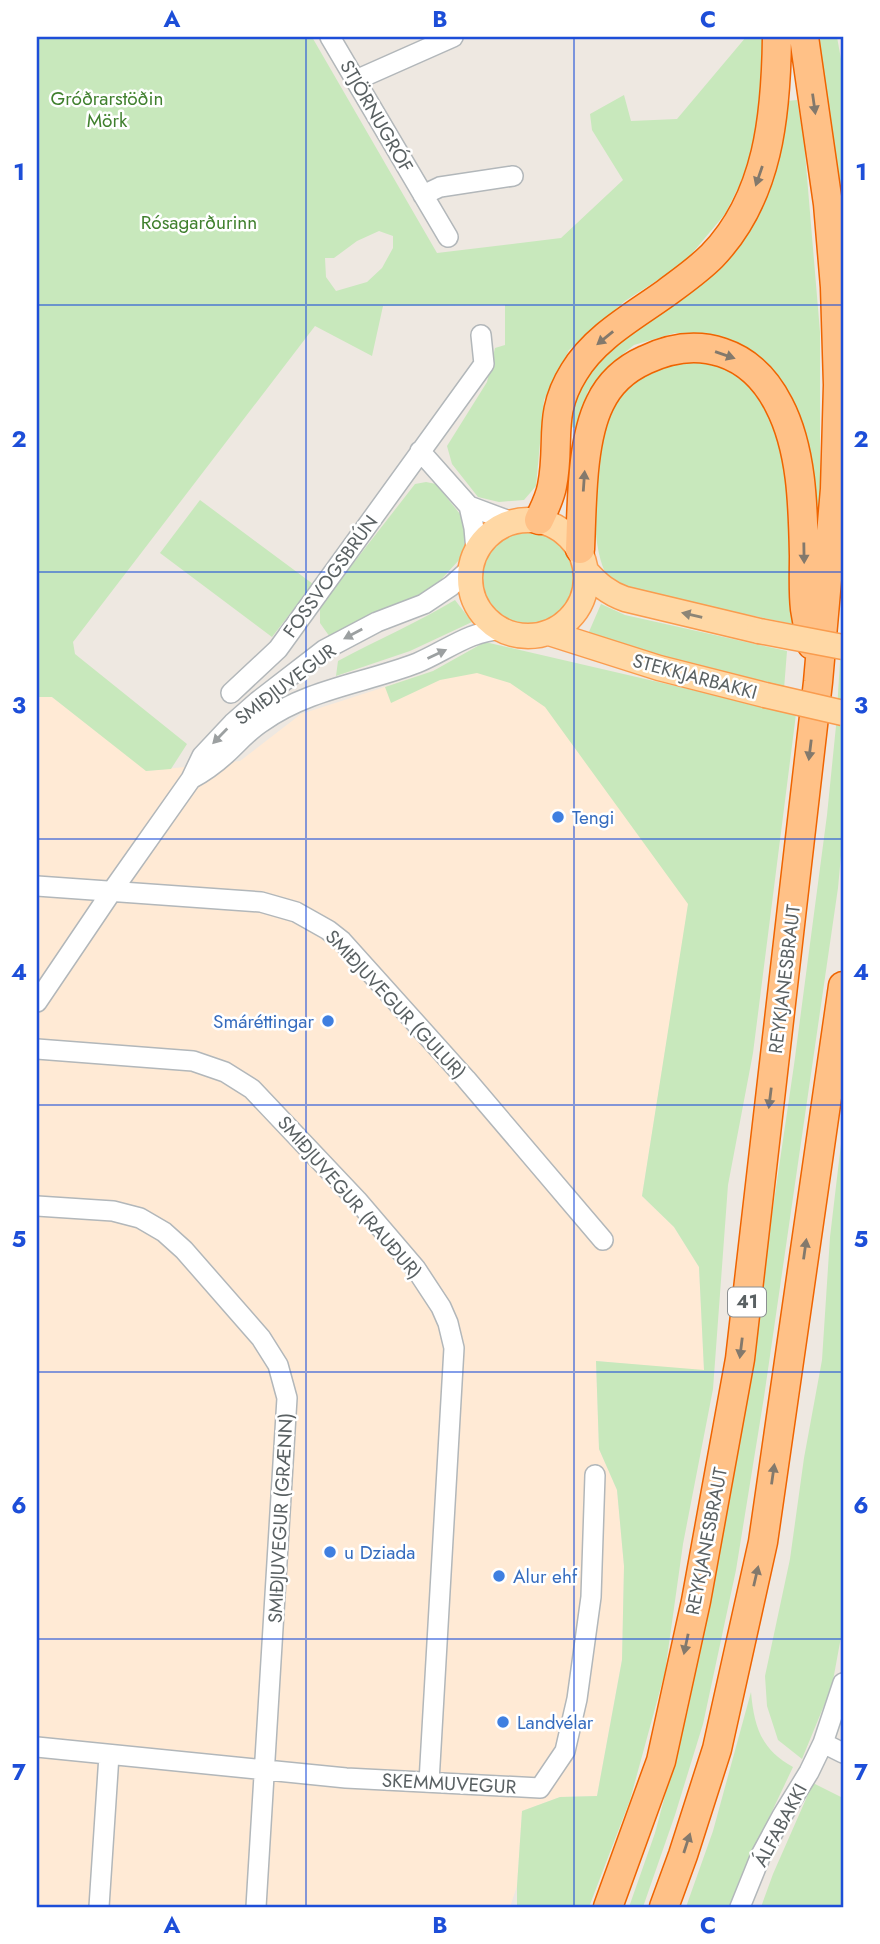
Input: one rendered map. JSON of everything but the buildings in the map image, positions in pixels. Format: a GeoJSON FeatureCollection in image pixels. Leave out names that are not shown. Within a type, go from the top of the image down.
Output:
{"type":"FeatureCollection","features":[{"type":"Feature","properties":{"kind":"highway"},"geometry":{"type":"LineString","coordinates":[[526,521],[552,488],[556,414],[573,373],[593,348],[703,265],[723,243],[745,210],[760,173],[770,137],[777,37]]}},
{"type":"Feature","properties":{"kind":"highway","name":"REYKJANESBRAUT"},"geometry":{"type":"LineString","coordinates":[[608,1907],[661,1761],[696,1601],[740,1359],[818,682],[835,489],[838,385],[835,287],[828,204],[804,37]]}},
{"type":"Feature","properties":{"kind":"highway"},"geometry":{"type":"LineString","coordinates":[[583,560],[584,475],[592,425],[598,405],[607,389],[621,374],[657,354],[676,348],[694,347],[729,355],[748,365],[762,379],[772,392],[788,426],[797,468],[803,526],[805,607],[818,682]]}},
{"type":"Feature","properties":{"kind":"highway"},"geometry":{"type":"LineString","coordinates":[[664,1907],[717,1749],[763,1542],[843,986]]}},
{"type":"Feature","properties":{"kind":"main road"},"geometry":{"type":"LineString","coordinates":[[583,560],[587,584],[579,609],[561,627],[549,633],[525,637],[501,630],[491,623],[476,604],[470,581],[473,560],[485,538],[498,528],[526,521],[555,526],[569,536],[599,586],[613,595],[759,631],[843,647]]}},
{"type":"Feature","properties":{"kind":"main road","name":"STEKKJARBAKKI"},"geometry":{"type":"LineString","coordinates":[[549,633],[659,668],[843,713]]}},
{"type":"Feature","properties":{"kind":"street","name":"STJÖRNUGRÓF"},"geometry":{"type":"LineString","coordinates":[[330,37],[448,237]]}},
{"type":"Feature","properties":{"kind":"street"},"geometry":{"type":"LineString","coordinates":[[356,80],[453,37]]}},
{"type":"Feature","properties":{"kind":"street","name":"STJÖRNUGRÓF"},"geometry":{"type":"LineString","coordinates":[[423,195],[440,187],[513,177]]}},
{"type":"Feature","properties":{"kind":"street","name":"FOSSVOGSBRÚN"},"geometry":{"type":"LineString","coordinates":[[231,693],[278,649],[484,363],[481,335]]}},
{"type":"Feature","properties":{"kind":"street"},"geometry":{"type":"LineString","coordinates":[[420,451],[469,506],[474,528],[473,560]]}},
{"type":"Feature","properties":{"kind":"street"},"geometry":{"type":"LineString","coordinates":[[469,506],[526,521]]}},
{"type":"Feature","properties":{"kind":"street","name":"SMIÐJUVEGUR"},"geometry":{"type":"LineString","coordinates":[[37,1002],[191,779],[202,756],[233,723],[324,650],[377,622],[424,604],[451,586],[473,560]]}},
{"type":"Feature","properties":{"kind":"street","name":"SMIÐJUVEGUR"},"geometry":{"type":"LineString","coordinates":[[191,779],[209,768],[261,722],[282,709],[328,690],[416,663],[477,633],[501,630]]}},
{"type":"Feature","properties":{"kind":"street","name":"SMIÐJUVEGUR (GULUR)"},"geometry":{"type":"LineString","coordinates":[[37,886],[261,902],[296,912],[328,930],[348,948],[466,1079],[603,1240]]}},
{"type":"Feature","properties":{"kind":"street","name":"SMIÐJUVEGUR (RAUÐUR)"},"geometry":{"type":"LineString","coordinates":[[37,1049],[193,1061],[209,1065],[239,1080],[263,1099],[357,1200],[416,1269],[441,1307],[454,1348],[429,1782]]}},
{"type":"Feature","properties":{"kind":"street","name":"SMIÐJUVEGUR (GRÆNN)"},"geometry":{"type":"LineString","coordinates":[[37,1206],[113,1211],[140,1218],[164,1231],[261,1338],[278,1365],[287,1398],[256,1907]]}},
{"type":"Feature","properties":{"kind":"street","name":"SKEMMUVEGUR"},"geometry":{"type":"LineString","coordinates":[[37,1747],[346,1778],[540,1788],[565,1751],[577,1699],[592,1597],[595,1475]]}},
{"type":"Feature","properties":{"kind":"street","name":"ÁLFABAKKI"},"geometry":{"type":"LineString","coordinates":[[740,1907],[761,1855],[823,1744],[843,1683]]}},
{"type":"Feature","properties":{"kind":"street"},"geometry":{"type":"LineString","coordinates":[[823,1744],[843,1753]]}},
{"type":"Feature","properties":{"kind":"street"},"geometry":{"type":"LineString","coordinates":[[99,1907],[109,1755]]}},
{"type":"Feature","properties":{"kind":"shaded area"},"geometry":{"type":"Polygon","coordinates":[[[490,653],[718,718],[642,1196],[674,1227],[699,1267],[704,1371],[596,1361],[599,1449],[617,1490],[624,1566],[622,1659],[597,1796],[560,1797],[522,1811],[517,1886],[510,1907],[37,1907],[37,697],[52,697],[147,771],[240,761],[301,714],[490,653]]]}},
{"type":"Feature","properties":{"kind":"green space"},"geometry":{"type":"Polygon","coordinates":[[[37,37],[312,37],[437,253],[561,238],[623,180],[592,130],[590,114],[624,95],[631,121],[677,119],[746,37],[767,37],[767,90],[749,166],[725,214],[684,263],[625,301],[569,350],[544,400],[536,486],[524,500],[499,502],[478,497],[452,464],[447,446],[487,382],[495,348],[505,345],[505,305],[383,306],[372,356],[315,326],[73,642],[75,654],[187,744],[171,769],[146,771],[52,697],[37,697],[37,37]],[[379,231],[357,241],[334,258],[325,258],[326,277],[336,291],[367,282],[382,268],[393,248],[393,236],[379,231]]]}},
{"type":"Feature","properties":{"kind":"green space"},"geometry":{"type":"Polygon","coordinates":[[[818,37],[837,37],[843,70],[843,233],[827,93],[818,37]]]}},
{"type":"Feature","properties":{"kind":"green space"},"geometry":{"type":"Polygon","coordinates":[[[797,100],[804,141],[820,332],[820,518],[811,518],[745,351],[709,334],[675,333],[634,345],[612,363],[588,391],[576,429],[568,425],[575,393],[603,355],[684,296],[787,101],[797,100]]]}},
{"type":"Feature","properties":{"kind":"green space"},"geometry":{"type":"Polygon","coordinates":[[[661,359],[733,365],[758,385],[785,442],[798,625],[636,592],[614,583],[607,576],[599,555],[596,535],[595,487],[601,438],[615,397],[661,359]]]}},
{"type":"Feature","properties":{"kind":"green space"},"geometry":{"type":"Polygon","coordinates":[[[415,484],[436,484],[464,519],[467,539],[459,560],[437,584],[423,593],[332,640],[320,623],[320,606],[415,484]]]}},
{"type":"Feature","properties":{"kind":"green space"},"geometry":{"type":"Polygon","coordinates":[[[200,500],[313,584],[272,637],[160,553],[200,500]]]}},
{"type":"Feature","properties":{"kind":"green space"},"geometry":{"type":"Polygon","coordinates":[[[529,532],[546,536],[561,546],[571,561],[575,578],[571,595],[561,610],[546,620],[529,624],[512,620],[497,610],[487,595],[483,578],[487,561],[497,546],[512,536],[529,532]]]}},
{"type":"Feature","properties":{"kind":"green space"},"geometry":{"type":"Polygon","coordinates":[[[455,600],[472,622],[410,651],[336,676],[338,661],[455,600]]]}},
{"type":"Feature","properties":{"kind":"green space"},"geometry":{"type":"Polygon","coordinates":[[[601,604],[625,615],[787,651],[784,689],[588,634],[601,604]]]}},
{"type":"Feature","properties":{"kind":"green space"},"geometry":{"type":"Polygon","coordinates":[[[843,613],[843,834],[838,888],[764,1397],[736,1570],[703,1724],[675,1815],[643,1907],[629,1907],[655,1833],[688,1710],[717,1564],[747,1385],[827,815],[843,613]]]}},
{"type":"Feature","properties":{"kind":"green space"},"geometry":{"type":"Polygon","coordinates":[[[485,642],[796,714],[753,1053],[728,1185],[713,1389],[683,1544],[665,1672],[630,1800],[589,1907],[517,1907],[522,1811],[560,1797],[597,1796],[622,1660],[624,1566],[617,1490],[599,1449],[596,1361],[704,1370],[699,1267],[674,1227],[642,1196],[688,904],[545,707],[510,683],[477,673],[440,680],[391,703],[385,687],[433,671],[485,642]]]}},
{"type":"Feature","properties":{"kind":"green space"},"geometry":{"type":"Polygon","coordinates":[[[843,1127],[843,1626],[832,1686],[802,1759],[778,1740],[767,1706],[765,1676],[790,1559],[804,1458],[822,1360],[830,1237],[843,1127]]]}},
{"type":"Feature","properties":{"kind":"green space"},"geometry":{"type":"Polygon","coordinates":[[[751,1692],[754,1716],[766,1745],[793,1767],[729,1907],[686,1907],[713,1831],[751,1692]]]}},
{"type":"Feature","properties":{"kind":"green space"},"geometry":{"type":"Polygon","coordinates":[[[813,1783],[843,1798],[843,1907],[761,1907],[773,1874],[813,1783]]]}},
{"type":"Feature","properties":{"kind":"place","name":"Tengi"},"geometry":{"type":"Point","coordinates":[558,817]}},
{"type":"Feature","properties":{"kind":"place","name":"Smáréttingar"},"geometry":{"type":"Point","coordinates":[328,1021]}},
{"type":"Feature","properties":{"kind":"place","name":"u Dziada"},"geometry":{"type":"Point","coordinates":[330,1552]}},
{"type":"Feature","properties":{"kind":"place","name":"Alur ehf"},"geometry":{"type":"Point","coordinates":[499,1576]}},
{"type":"Feature","properties":{"kind":"place","name":"Landvélar"},"geometry":{"type":"Point","coordinates":[503,1722]}},
{"type":"Feature","properties":{"kind":"park label","name":"Gróðrarstöðin Mörk"},"geometry":{"type":"Point","coordinates":[107,109]}},
{"type":"Feature","properties":{"kind":"park label","name":"Rósagarðurinn"},"geometry":{"type":"Point","coordinates":[199,222]}}]}
